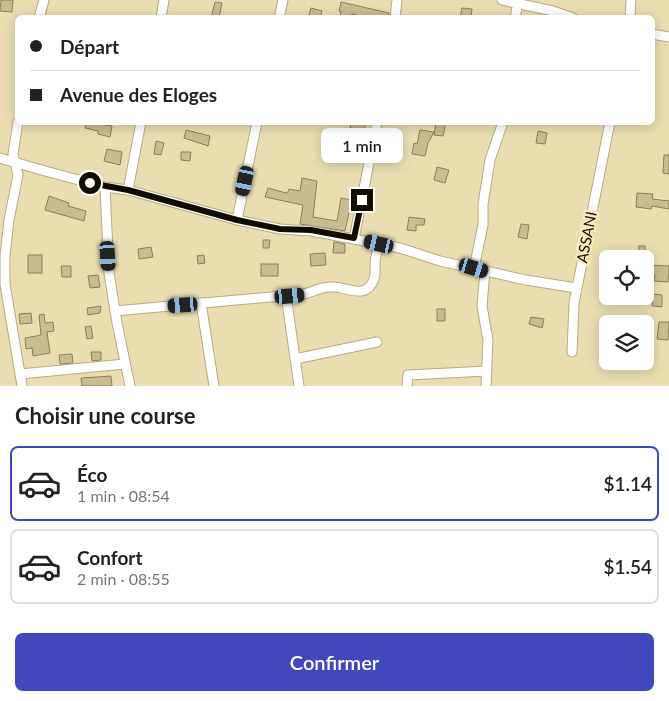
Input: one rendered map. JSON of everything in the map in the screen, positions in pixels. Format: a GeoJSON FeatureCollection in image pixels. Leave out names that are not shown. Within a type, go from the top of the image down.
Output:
{"type":"FeatureCollection","features":[{"type":"Feature","properties":{"kind":"street"},"geometry":{"type":"LineString","coordinates":[[41,15],[44,0]]}},
{"type":"Feature","properties":{"kind":"street"},"geometry":{"type":"LineString","coordinates":[[162,15],[164,0]]}},
{"type":"Feature","properties":{"kind":"street"},"geometry":{"type":"LineString","coordinates":[[280,15],[283,0]]}},
{"type":"Feature","properties":{"kind":"street"},"geometry":{"type":"LineString","coordinates":[[395,15],[397,0]]}},
{"type":"Feature","properties":{"kind":"street"},"geometry":{"type":"LineString","coordinates":[[630,15],[631,0]]}},
{"type":"Feature","properties":{"kind":"street"},"geometry":{"type":"LineString","coordinates":[[514,15],[510,1],[564,15]]}},
{"type":"Feature","properties":{"kind":"street"},"geometry":{"type":"LineString","coordinates":[[655,35],[669,37]]}},
{"type":"Feature","properties":{"kind":"street"},"geometry":{"type":"LineString","coordinates":[[18,125],[13,154],[18,175],[9,220],[5,256],[5,284],[22,386]]}},
{"type":"Feature","properties":{"kind":"street"},"geometry":{"type":"LineString","coordinates":[[128,190],[140,125]]}},
{"type":"Feature","properties":{"kind":"street"},"geometry":{"type":"LineString","coordinates":[[237,220],[256,125]]}},
{"type":"Feature","properties":{"kind":"street"},"geometry":{"type":"LineString","coordinates":[[354,238],[375,125]]}},
{"type":"Feature","properties":{"kind":"street"},"geometry":{"type":"LineString","coordinates":[[474,268],[483,225],[483,204],[490,160],[502,125]]}},
{"type":"Feature","properties":{"kind":"street","name":"ASSANI"},"geometry":{"type":"LineString","coordinates":[[572,352],[576,288],[609,125]]}},
{"type":"Feature","properties":{"kind":"street"},"geometry":{"type":"LineString","coordinates":[[0,158],[104,187],[128,190],[237,220],[280,229],[311,230],[354,238],[400,248],[440,261],[576,288]]}},
{"type":"Feature","properties":{"kind":"street"},"geometry":{"type":"LineString","coordinates":[[104,187],[109,272],[130,386]]}},
{"type":"Feature","properties":{"kind":"street"},"geometry":{"type":"LineString","coordinates":[[115,310],[286,296],[304,294],[330,287],[354,292],[362,291],[370,286],[375,277],[375,262],[379,244]]}},
{"type":"Feature","properties":{"kind":"street"},"geometry":{"type":"LineString","coordinates":[[486,271],[482,306],[488,340],[486,386]]}},
{"type":"Feature","properties":{"kind":"street"},"geometry":{"type":"LineString","coordinates":[[286,296],[298,386]]}},
{"type":"Feature","properties":{"kind":"street"},"geometry":{"type":"LineString","coordinates":[[201,303],[214,386]]}},
{"type":"Feature","properties":{"kind":"street"},"geometry":{"type":"LineString","coordinates":[[295,360],[377,342]]}},
{"type":"Feature","properties":{"kind":"street"},"geometry":{"type":"LineString","coordinates":[[20,374],[125,364]]}},
{"type":"Feature","properties":{"kind":"street"},"geometry":{"type":"LineString","coordinates":[[407,386],[408,375],[487,371]]}},
{"type":"Feature","properties":{"kind":"building"},"geometry":{"type":"Polygon","coordinates":[[[1,0],[13,0],[12,12],[0,11],[1,0]]]}},
{"type":"Feature","properties":{"kind":"building"},"geometry":{"type":"Polygon","coordinates":[[[215,2],[222,3],[220,15],[212,15],[215,2]]]}},
{"type":"Feature","properties":{"kind":"building"},"geometry":{"type":"Polygon","coordinates":[[[341,2],[389,13],[389,15],[340,15],[341,11],[339,11],[341,2]]]}},
{"type":"Feature","properties":{"kind":"building"},"geometry":{"type":"Polygon","coordinates":[[[311,8],[322,11],[321,15],[309,15],[311,8]]]}},
{"type":"Feature","properties":{"kind":"building"},"geometry":{"type":"Polygon","coordinates":[[[462,8],[472,9],[471,15],[461,15],[462,8]]]}},
{"type":"Feature","properties":{"kind":"building"},"geometry":{"type":"Polygon","coordinates":[[[86,125],[112,126],[110,137],[98,134],[98,131],[85,128],[86,125]]]}},
{"type":"Feature","properties":{"kind":"building"},"geometry":{"type":"Polygon","coordinates":[[[350,125],[365,125],[364,131],[350,128],[350,125]]]}},
{"type":"Feature","properties":{"kind":"building"},"geometry":{"type":"Polygon","coordinates":[[[436,125],[445,125],[443,136],[434,135],[436,125]]]}},
{"type":"Feature","properties":{"kind":"building"},"geometry":{"type":"Polygon","coordinates":[[[186,130],[210,136],[208,146],[184,138],[186,130]]]}},
{"type":"Feature","properties":{"kind":"building"},"geometry":{"type":"Polygon","coordinates":[[[420,130],[434,132],[428,143],[425,156],[412,154],[414,143],[417,144],[420,130]]]}},
{"type":"Feature","properties":{"kind":"building"},"geometry":{"type":"Polygon","coordinates":[[[538,131],[547,133],[545,144],[536,143],[538,131]]]}},
{"type":"Feature","properties":{"kind":"building"},"geometry":{"type":"Polygon","coordinates":[[[325,138],[341,142],[341,145],[344,146],[340,156],[323,153],[325,138]]]}},
{"type":"Feature","properties":{"kind":"building"},"geometry":{"type":"Polygon","coordinates":[[[156,141],[164,143],[161,155],[154,154],[156,141]]]}},
{"type":"Feature","properties":{"kind":"building"},"geometry":{"type":"Polygon","coordinates":[[[107,149],[122,152],[120,165],[104,161],[107,149]]]}},
{"type":"Feature","properties":{"kind":"building"},"geometry":{"type":"Polygon","coordinates":[[[181,152],[191,152],[190,161],[181,160],[181,152]]]}},
{"type":"Feature","properties":{"kind":"building"},"geometry":{"type":"Polygon","coordinates":[[[664,155],[669,155],[669,174],[663,173],[664,155]]]}},
{"type":"Feature","properties":{"kind":"building"},"geometry":{"type":"Polygon","coordinates":[[[437,167],[449,170],[445,183],[434,180],[437,167]]]}},
{"type":"Feature","properties":{"kind":"building"},"geometry":{"type":"Polygon","coordinates":[[[302,178],[317,181],[313,217],[337,221],[341,198],[352,200],[345,231],[300,224],[303,205],[265,197],[268,188],[286,193],[289,189],[300,191],[302,178]]]}},
{"type":"Feature","properties":{"kind":"building"},"geometry":{"type":"Polygon","coordinates":[[[637,193],[653,194],[652,199],[669,201],[669,209],[652,206],[651,209],[636,207],[637,193]]]}},
{"type":"Feature","properties":{"kind":"building"},"geometry":{"type":"Polygon","coordinates":[[[49,196],[69,203],[68,206],[86,211],[84,221],[45,210],[49,196]]]}},
{"type":"Feature","properties":{"kind":"building"},"geometry":{"type":"Polygon","coordinates":[[[409,217],[425,219],[424,225],[416,225],[416,231],[407,230],[409,217]]]}},
{"type":"Feature","properties":{"kind":"building"},"geometry":{"type":"Polygon","coordinates":[[[521,224],[529,225],[527,239],[518,237],[521,224]]]}},
{"type":"Feature","properties":{"kind":"building"},"geometry":{"type":"Polygon","coordinates":[[[263,240],[270,240],[269,248],[263,248],[263,240]]]}},
{"type":"Feature","properties":{"kind":"building"},"geometry":{"type":"Polygon","coordinates":[[[334,242],[345,244],[345,253],[333,253],[334,242]]]}},
{"type":"Feature","properties":{"kind":"building"},"geometry":{"type":"Polygon","coordinates":[[[639,246],[645,246],[645,250],[639,250],[639,246]]]}},
{"type":"Feature","properties":{"kind":"building"},"geometry":{"type":"Polygon","coordinates":[[[151,247],[153,257],[139,259],[138,249],[151,247]]]}},
{"type":"Feature","properties":{"kind":"building"},"geometry":{"type":"Polygon","coordinates":[[[325,253],[326,265],[311,266],[310,254],[325,253]]]}},
{"type":"Feature","properties":{"kind":"building"},"geometry":{"type":"Polygon","coordinates":[[[28,255],[42,255],[42,273],[28,273],[28,255]]]}},
{"type":"Feature","properties":{"kind":"building"},"geometry":{"type":"Polygon","coordinates":[[[204,255],[205,263],[198,264],[197,256],[204,255]]]}},
{"type":"Feature","properties":{"kind":"building"},"geometry":{"type":"Polygon","coordinates":[[[261,264],[278,264],[278,276],[261,276],[261,264]]]}},
{"type":"Feature","properties":{"kind":"building"},"geometry":{"type":"Polygon","coordinates":[[[654,265],[669,266],[668,282],[654,281],[654,265]]]}},
{"type":"Feature","properties":{"kind":"building"},"geometry":{"type":"Polygon","coordinates":[[[61,266],[71,266],[71,277],[62,277],[61,266]]]}},
{"type":"Feature","properties":{"kind":"building"},"geometry":{"type":"Polygon","coordinates":[[[98,275],[100,287],[90,288],[88,276],[98,275]]]}},
{"type":"Feature","properties":{"kind":"building"},"geometry":{"type":"Polygon","coordinates":[[[654,294],[662,295],[662,307],[652,306],[654,305],[654,294]]]}},
{"type":"Feature","properties":{"kind":"building"},"geometry":{"type":"Polygon","coordinates":[[[101,306],[100,313],[88,315],[87,308],[101,306]]]}},
{"type":"Feature","properties":{"kind":"building"},"geometry":{"type":"Polygon","coordinates":[[[437,309],[445,309],[445,321],[437,321],[437,309]]]}},
{"type":"Feature","properties":{"kind":"building"},"geometry":{"type":"Polygon","coordinates":[[[31,313],[32,323],[20,324],[19,314],[31,313]]]}},
{"type":"Feature","properties":{"kind":"building"},"geometry":{"type":"Polygon","coordinates":[[[44,314],[45,323],[53,322],[54,331],[47,332],[50,353],[33,356],[32,348],[26,349],[25,338],[41,335],[39,315],[44,314]]]}},
{"type":"Feature","properties":{"kind":"building"},"geometry":{"type":"Polygon","coordinates":[[[531,317],[544,319],[542,328],[529,324],[531,317]]]}},
{"type":"Feature","properties":{"kind":"building"},"geometry":{"type":"Polygon","coordinates":[[[659,322],[669,322],[668,340],[657,339],[659,322]]]}},
{"type":"Feature","properties":{"kind":"building"},"geometry":{"type":"Polygon","coordinates":[[[91,326],[93,338],[87,339],[85,327],[91,326]]]}},
{"type":"Feature","properties":{"kind":"building"},"geometry":{"type":"Polygon","coordinates":[[[91,352],[101,352],[101,360],[92,361],[91,352]]]}},
{"type":"Feature","properties":{"kind":"building"},"geometry":{"type":"Polygon","coordinates":[[[72,354],[73,363],[60,364],[59,355],[72,354]]]}},
{"type":"Feature","properties":{"kind":"building"},"geometry":{"type":"Polygon","coordinates":[[[111,376],[112,386],[82,386],[81,378],[111,376]]]}},
{"type":"Feature","properties":{"kind":"route"},"geometry":{"type":"LineString","coordinates":[[90,183],[128,190],[237,220],[280,229],[311,230],[354,238],[362,200]]}}]}
